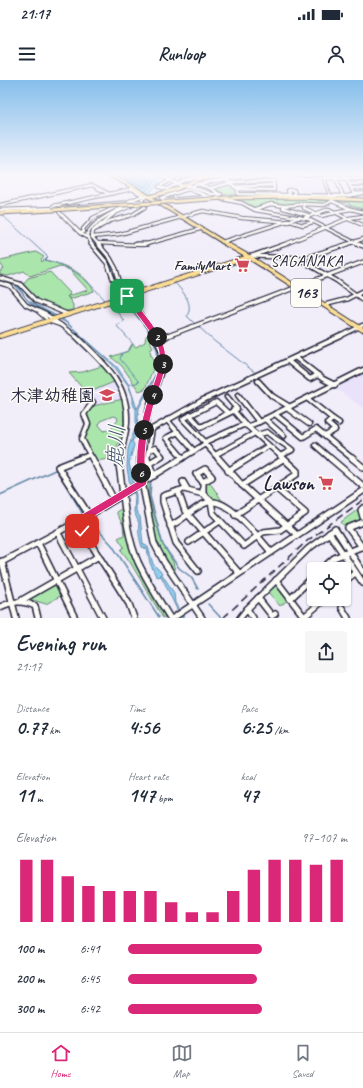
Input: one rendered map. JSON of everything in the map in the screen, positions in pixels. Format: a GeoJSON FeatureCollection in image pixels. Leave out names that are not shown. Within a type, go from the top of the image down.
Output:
{"type":"FeatureCollection","features":[{"type":"Feature","properties":{"kind":"highway"},"geometry":{"type":"LineString","coordinates":[[0,212],[222,199]]}},
{"type":"Feature","properties":{"kind":"highway"},"geometry":{"type":"LineString","coordinates":[[345,199],[363,200]]}},
{"type":"Feature","properties":{"kind":"highway"},"geometry":{"type":"LineString","coordinates":[[0,336],[53,320],[125,295],[250,257]]}},
{"type":"Feature","properties":{"kind":"highway","name":"163"},"geometry":{"type":"LineString","coordinates":[[250,257],[324,305],[362,327]]}},
{"type":"Feature","properties":{"kind":"main road"},"geometry":{"type":"LineString","coordinates":[[152,199],[200,229],[250,257]]}},
{"type":"Feature","properties":{"kind":"street"},"geometry":{"type":"LineString","coordinates":[[0,205],[27,199]]}},
{"type":"Feature","properties":{"kind":"street"},"geometry":{"type":"LineString","coordinates":[[0,212],[44,208],[85,199]]}},
{"type":"Feature","properties":{"kind":"street"},"geometry":{"type":"LineString","coordinates":[[80,233],[84,232],[83,229],[85,225],[96,215],[117,205],[136,199]]}},
{"type":"Feature","properties":{"kind":"street"},"geometry":{"type":"LineString","coordinates":[[87,237],[89,230],[140,199]]}},
{"type":"Feature","properties":{"kind":"street"},"geometry":{"type":"LineString","coordinates":[[105,220],[135,214],[145,207],[143,203],[145,199]]}},
{"type":"Feature","properties":{"kind":"street"},"geometry":{"type":"LineString","coordinates":[[164,199],[168,201]]}},
{"type":"Feature","properties":{"kind":"street"},"geometry":{"type":"LineString","coordinates":[[160,203],[195,199]]}},
{"type":"Feature","properties":{"kind":"street"},"geometry":{"type":"LineString","coordinates":[[224,199],[242,203],[255,209],[266,209],[303,217],[363,246]]}},
{"type":"Feature","properties":{"kind":"street"},"geometry":{"type":"LineString","coordinates":[[255,209],[271,204],[288,206],[304,204],[321,205],[334,201],[351,209],[363,212]]}},
{"type":"Feature","properties":{"kind":"street"},"geometry":{"type":"LineString","coordinates":[[127,202],[143,203]]}},
{"type":"Feature","properties":{"kind":"street"},"geometry":{"type":"LineString","coordinates":[[125,295],[116,269],[108,256],[96,242],[93,237],[93,231],[105,220],[125,206],[139,202],[143,203]]}},
{"type":"Feature","properties":{"kind":"street"},"geometry":{"type":"LineString","coordinates":[[304,204],[304,208],[322,216],[351,209]]}},
{"type":"Feature","properties":{"kind":"street"},"geometry":{"type":"LineString","coordinates":[[317,205],[316,207],[322,210]]}},
{"type":"Feature","properties":{"kind":"street"},"geometry":{"type":"LineString","coordinates":[[321,205],[363,225]]}},
{"type":"Feature","properties":{"kind":"street"},"geometry":{"type":"LineString","coordinates":[[0,212],[58,210],[94,206],[125,206]]}},
{"type":"Feature","properties":{"kind":"street"},"geometry":{"type":"LineString","coordinates":[[284,208],[288,206]]}},
{"type":"Feature","properties":{"kind":"street"},"geometry":{"type":"LineString","coordinates":[[44,208],[58,210],[80,233],[87,237],[107,263],[125,295],[153,331],[160,345],[162,368],[150,404],[140,449],[141,484],[154,543],[191,605],[202,618]]}},
{"type":"Feature","properties":{"kind":"street"},"geometry":{"type":"LineString","coordinates":[[275,212],[278,208],[284,208],[308,216]]}},
{"type":"Feature","properties":{"kind":"street"},"geometry":{"type":"LineString","coordinates":[[222,242],[329,209]]}},
{"type":"Feature","properties":{"kind":"street"},"geometry":{"type":"LineString","coordinates":[[93,237],[120,234],[205,211],[244,218],[290,222],[303,225],[313,222]]}},
{"type":"Feature","properties":{"kind":"street"},"geometry":{"type":"LineString","coordinates":[[250,257],[348,219],[363,216]]}},
{"type":"Feature","properties":{"kind":"street"},"geometry":{"type":"LineString","coordinates":[[91,243],[96,242],[106,244],[134,242],[141,245],[200,229]]}},
{"type":"Feature","properties":{"kind":"street"},"geometry":{"type":"LineString","coordinates":[[250,257],[299,259],[363,239]]}},
{"type":"Feature","properties":{"kind":"street"},"geometry":{"type":"LineString","coordinates":[[299,259],[328,276],[363,300]]}},
{"type":"Feature","properties":{"kind":"street"},"geometry":{"type":"LineString","coordinates":[[160,345],[164,339],[176,332],[363,262]]}},
{"type":"Feature","properties":{"kind":"street"},"geometry":{"type":"LineString","coordinates":[[0,278],[20,284],[36,301],[64,315]]}},
{"type":"Feature","properties":{"kind":"street"},"geometry":{"type":"LineString","coordinates":[[0,283],[10,286],[26,305],[64,326],[111,371],[124,394],[127,422],[119,465],[133,548],[148,580],[172,618],[363,491]]}},
{"type":"Feature","properties":{"kind":"street"},"geometry":{"type":"LineString","coordinates":[[324,305],[363,292]]}},
{"type":"Feature","properties":{"kind":"street"},"geometry":{"type":"LineString","coordinates":[[40,312],[46,318]]}},
{"type":"Feature","properties":{"kind":"street"},"geometry":{"type":"LineString","coordinates":[[154,476],[148,464],[152,428],[203,400],[289,362],[362,327]]}},
{"type":"Feature","properties":{"kind":"street"},"geometry":{"type":"LineString","coordinates":[[296,358],[318,375],[335,385]]}},
{"type":"Feature","properties":{"kind":"street"},"geometry":{"type":"LineString","coordinates":[[289,362],[310,378],[318,375]]}},
{"type":"Feature","properties":{"kind":"street"},"geometry":{"type":"LineString","coordinates":[[16,618],[13,601],[1,562],[77,522],[154,476],[205,443],[246,425],[249,426],[259,422],[308,399],[363,370]]}},
{"type":"Feature","properties":{"kind":"street"},"geometry":{"type":"LineString","coordinates":[[258,381],[272,396],[309,424]]}},
{"type":"Feature","properties":{"kind":"street"},"geometry":{"type":"LineString","coordinates":[[84,392],[93,402],[84,414],[88,424],[82,436],[89,455],[114,500]]}},
{"type":"Feature","properties":{"kind":"street"},"geometry":{"type":"LineString","coordinates":[[238,395],[259,422]]}},
{"type":"Feature","properties":{"kind":"street"},"geometry":{"type":"LineString","coordinates":[[190,415],[201,427],[237,409],[227,398]]}},
{"type":"Feature","properties":{"kind":"street"},"geometry":{"type":"LineString","coordinates":[[308,399],[339,423]]}},
{"type":"Feature","properties":{"kind":"street"},"geometry":{"type":"LineString","coordinates":[[228,413],[216,402],[183,419],[228,471],[297,535]]}},
{"type":"Feature","properties":{"kind":"street"},"geometry":{"type":"LineString","coordinates":[[233,410],[268,446],[297,471],[297,474],[235,515]]}},
{"type":"Feature","properties":{"kind":"street"},"geometry":{"type":"LineString","coordinates":[[275,414],[303,437],[316,429],[363,467]]}},
{"type":"Feature","properties":{"kind":"street"},"geometry":{"type":"LineString","coordinates":[[265,419],[284,436]]}},
{"type":"Feature","properties":{"kind":"street"},"geometry":{"type":"LineString","coordinates":[[325,436],[336,430],[327,423],[333,419]]}},
{"type":"Feature","properties":{"kind":"street"},"geometry":{"type":"LineString","coordinates":[[167,420],[194,451]]}},
{"type":"Feature","properties":{"kind":"street"},"geometry":{"type":"LineString","coordinates":[[178,432],[166,438],[183,458]]}},
{"type":"Feature","properties":{"kind":"street"},"geometry":{"type":"LineString","coordinates":[[215,455],[256,434],[267,432],[278,442],[284,443],[292,450],[242,485]]}},
{"type":"Feature","properties":{"kind":"street"},"geometry":{"type":"LineString","coordinates":[[316,445],[363,486]]}},
{"type":"Feature","properties":{"kind":"street"},"geometry":{"type":"LineString","coordinates":[[228,471],[268,446]]}},
{"type":"Feature","properties":{"kind":"street"},"geometry":{"type":"LineString","coordinates":[[148,464],[162,456],[155,448],[149,450]]}},
{"type":"Feature","properties":{"kind":"street"},"geometry":{"type":"LineString","coordinates":[[87,516],[58,467],[89,455]]}},
{"type":"Feature","properties":{"kind":"street"},"geometry":{"type":"LineString","coordinates":[[183,482],[187,489]]}},
{"type":"Feature","properties":{"kind":"street"},"geometry":{"type":"LineString","coordinates":[[203,482],[203,494]]}},
{"type":"Feature","properties":{"kind":"street"},"geometry":{"type":"LineString","coordinates":[[198,571],[176,543],[170,526],[163,496],[187,489],[203,494],[211,501],[211,509],[220,521],[244,546],[263,532],[280,530],[305,513],[276,488]]}},
{"type":"Feature","properties":{"kind":"street"},"geometry":{"type":"LineString","coordinates":[[178,491],[185,511],[239,574]]}},
{"type":"Feature","properties":{"kind":"street"},"geometry":{"type":"LineString","coordinates":[[170,526],[182,521],[198,507],[211,501],[218,502],[235,515],[271,552]]}},
{"type":"Feature","properties":{"kind":"street"},"geometry":{"type":"LineString","coordinates":[[363,508],[360,513],[363,517]]}},
{"type":"Feature","properties":{"kind":"street"},"geometry":{"type":"LineString","coordinates":[[189,542],[220,521]]}},
{"type":"Feature","properties":{"kind":"street"},"geometry":{"type":"LineString","coordinates":[[77,522],[129,604],[134,618]]}},
{"type":"Feature","properties":{"kind":"street"},"geometry":{"type":"LineString","coordinates":[[330,562],[334,558],[363,547],[348,528],[363,522]]}},
{"type":"Feature","properties":{"kind":"street"},"geometry":{"type":"LineString","coordinates":[[240,618],[247,609],[308,549],[335,529],[363,572]]}},
{"type":"Feature","properties":{"kind":"street"},"geometry":{"type":"LineString","coordinates":[[58,532],[103,618]]}},
{"type":"Feature","properties":{"kind":"street"},"geometry":{"type":"LineString","coordinates":[[329,533],[363,583]]}},
{"type":"Feature","properties":{"kind":"street"},"geometry":{"type":"LineString","coordinates":[[38,543],[75,618]]}},
{"type":"Feature","properties":{"kind":"street"},"geometry":{"type":"LineString","coordinates":[[0,607],[13,601],[22,600],[99,556]]}},
{"type":"Feature","properties":{"kind":"street"},"geometry":{"type":"LineString","coordinates":[[351,576],[355,573]]}},
{"type":"Feature","properties":{"kind":"street"},"geometry":{"type":"LineString","coordinates":[[276,580],[304,618],[317,606]]}},
{"type":"Feature","properties":{"kind":"street"},"geometry":{"type":"LineString","coordinates":[[290,599],[307,583]]}},
{"type":"Feature","properties":{"kind":"street"},"geometry":{"type":"LineString","coordinates":[[258,598],[272,616],[275,614]]}},
{"type":"Feature","properties":{"kind":"street"},"geometry":{"type":"LineString","coordinates":[[22,600],[34,606],[38,618]]}},
{"type":"Feature","properties":{"kind":"street"},"geometry":{"type":"LineString","coordinates":[[342,608],[348,618]]}},
{"type":"Feature","properties":{"kind":"street"},"geometry":{"type":"LineString","coordinates":[[247,609],[253,618]]}},
{"type":"Feature","properties":{"kind":"shaded area"},"geometry":{"type":"Polygon","coordinates":[[[363,371],[363,408],[334,387],[363,371]]]}},
{"type":"Feature","properties":{"kind":"shaded area","name":"木津幼稚園"},"geometry":{"type":"Polygon","coordinates":[[[116,381],[124,398],[93,405],[94,401],[90,392],[116,381]]]}},
{"type":"Feature","properties":{"kind":"green space"},"geometry":{"type":"Polygon","coordinates":[[[228,199],[317,199],[318,201],[328,199],[363,201],[363,209],[349,205],[349,203],[329,200],[323,205],[288,206],[277,204],[257,208],[228,199]]]}},
{"type":"Feature","properties":{"kind":"green space"},"geometry":{"type":"Polygon","coordinates":[[[36,252],[44,257],[41,260],[42,262],[44,260],[59,264],[73,270],[85,278],[94,291],[70,299],[67,296],[73,305],[73,310],[65,311],[54,305],[45,304],[35,299],[23,284],[28,278],[50,272],[70,293],[68,296],[88,290],[70,270],[60,266],[30,276],[24,271],[8,276],[0,275],[0,271],[4,269],[0,263],[1,260],[36,252]]]}},
{"type":"Feature","properties":{"kind":"green space"},"geometry":{"type":"Polygon","coordinates":[[[148,335],[153,348],[150,350],[154,359],[153,369],[145,389],[139,391],[122,366],[111,357],[128,351],[132,344],[136,347],[145,342],[146,336],[148,335]]]}},
{"type":"Feature","properties":{"kind":"green space"},"geometry":{"type":"Polygon","coordinates":[[[105,365],[116,381],[90,392],[85,391],[69,373],[83,372],[105,365]]]}},
{"type":"Feature","properties":{"kind":"green space"},"geometry":{"type":"Polygon","coordinates":[[[123,399],[124,423],[116,450],[117,458],[95,461],[84,438],[90,423],[87,413],[93,406],[123,399]],[[113,416],[100,421],[99,425],[104,431],[111,429],[118,420],[117,417],[113,416]]]}},
{"type":"Feature","properties":{"kind":"green space"},"geometry":{"type":"Polygon","coordinates":[[[149,480],[149,497],[162,543],[173,562],[176,576],[156,541],[144,484],[149,480]]]}},
{"type":"Feature","properties":{"kind":"green space"},"geometry":{"type":"Polygon","coordinates":[[[208,480],[223,502],[216,501],[208,495],[205,484],[208,480]]]}},
{"type":"Feature","properties":{"kind":"green space"},"geometry":{"type":"Polygon","coordinates":[[[123,508],[131,551],[166,616],[163,618],[130,562],[121,550],[124,547],[118,538],[124,535],[123,525],[116,512],[123,508]]]}},
{"type":"Feature","properties":{"kind":"green space"},"geometry":{"type":"Polygon","coordinates":[[[357,510],[363,519],[344,526],[341,522],[357,510]]]}},
{"type":"Feature","properties":{"kind":"green space"},"geometry":{"type":"Polygon","coordinates":[[[53,585],[57,585],[62,595],[46,604],[29,599],[53,585]]]}},
{"type":"Feature","properties":{"kind":"green space"},"geometry":{"type":"Polygon","coordinates":[[[274,585],[277,585],[288,600],[280,606],[268,592],[274,585]]]}},
{"type":"Feature","properties":{"kind":"water"},"geometry":{"type":"Polygon","coordinates":[[[137,199],[141,199],[105,217],[92,228],[89,235],[107,259],[90,240],[88,234],[91,228],[111,212],[137,199]]]}},
{"type":"Feature","properties":{"kind":"water"},"geometry":{"type":"Polygon","coordinates":[[[107,259],[110,263],[118,285],[130,307],[152,335],[158,352],[158,363],[157,350],[150,333],[129,307],[117,286],[107,259]]]}},
{"type":"Feature","properties":{"kind":"water"},"geometry":{"type":"Polygon","coordinates":[[[0,280],[11,282],[19,287],[26,298],[14,284],[0,280]]]}},
{"type":"Feature","properties":{"kind":"water"},"geometry":{"type":"Polygon","coordinates":[[[28,300],[64,320],[117,367],[129,385],[133,397],[128,385],[113,365],[65,322],[30,303],[28,300]]]}},
{"type":"Feature","properties":{"kind":"water"},"geometry":{"type":"Polygon","coordinates":[[[158,363],[158,371],[139,408],[136,436],[132,441],[134,445],[129,463],[136,495],[136,511],[140,517],[143,544],[148,547],[153,564],[160,571],[174,593],[175,603],[184,618],[182,618],[179,613],[160,574],[159,577],[156,576],[150,563],[147,549],[142,547],[140,541],[139,523],[134,512],[135,496],[129,480],[127,467],[128,449],[136,426],[136,409],[133,405],[133,397],[137,409],[156,373],[158,363]]]}},
{"type":"Feature","properties":{"kind":"waterway"},"geometry":{"type":"LineString","coordinates":[[2,215],[48,257],[45,260],[54,262],[71,270],[92,286],[105,300]]}},
{"type":"Feature","properties":{"kind":"waterway"},"geometry":{"type":"LineString","coordinates":[[175,283],[187,298],[189,307],[187,316],[195,324]]}},
{"type":"Feature","properties":{"kind":"waterway"},"geometry":{"type":"LineString","coordinates":[[108,304],[116,310],[124,321],[116,325],[133,344],[129,351],[122,353],[120,359],[139,382],[129,385]]}},
{"type":"Feature","properties":{"kind":"waterway"},"geometry":{"type":"LineString","coordinates":[[198,326],[214,341],[257,374]]}},
{"type":"Feature","properties":{"kind":"waterway"},"geometry":{"type":"LineString","coordinates":[[144,458],[149,428],[170,416]]}},
{"type":"Feature","properties":{"kind":"waterway"},"geometry":{"type":"LineString","coordinates":[[144,458],[150,475]]}},
{"type":"Feature","properties":{"kind":"waterway"},"geometry":{"type":"LineString","coordinates":[[0,495],[55,470],[58,472],[84,516]]}},
{"type":"Feature","properties":{"kind":"waterway"},"geometry":{"type":"LineString","coordinates":[[151,479],[150,496],[163,545],[179,568],[191,577],[198,589]]}},
{"type":"Feature","properties":{"kind":"waterway"},"geometry":{"type":"LineString","coordinates":[[87,518],[112,545],[159,617]]}},
{"type":"Feature","properties":{"kind":"waterway"},"geometry":{"type":"LineString","coordinates":[[208,604],[221,618]]}},
{"type":"Feature","properties":{"kind":"railway"},"geometry":{"type":"LineString","coordinates":[[223,618],[307,541],[363,500]]}},
{"type":"Feature","properties":{"kind":"place","name":"FamilyMart"},"geometry":{"type":"Point","coordinates":[242,265]}},
{"type":"Feature","properties":{"kind":"place","name":"木津幼稚園"},"geometry":{"type":"Point","coordinates":[107,395]}},
{"type":"Feature","properties":{"kind":"place","name":"Lawson"},"geometry":{"type":"Point","coordinates":[326,483]}},
{"type":"Feature","properties":{"kind":"district","name":"SAGANAKA"},"geometry":{"type":"Point","coordinates":[307,261]}},
{"type":"Feature","properties":{"kind":"route"},"geometry":{"type":"LineString","coordinates":[[82,531],[77,522],[143,482],[141,477],[140,449],[150,404],[163,365],[162,351],[153,331],[127,296]]}},
{"type":"Feature","properties":{"kind":"water label","name":"鹿川"},"geometry":{"type":"Point","coordinates":[116,446]}}]}
